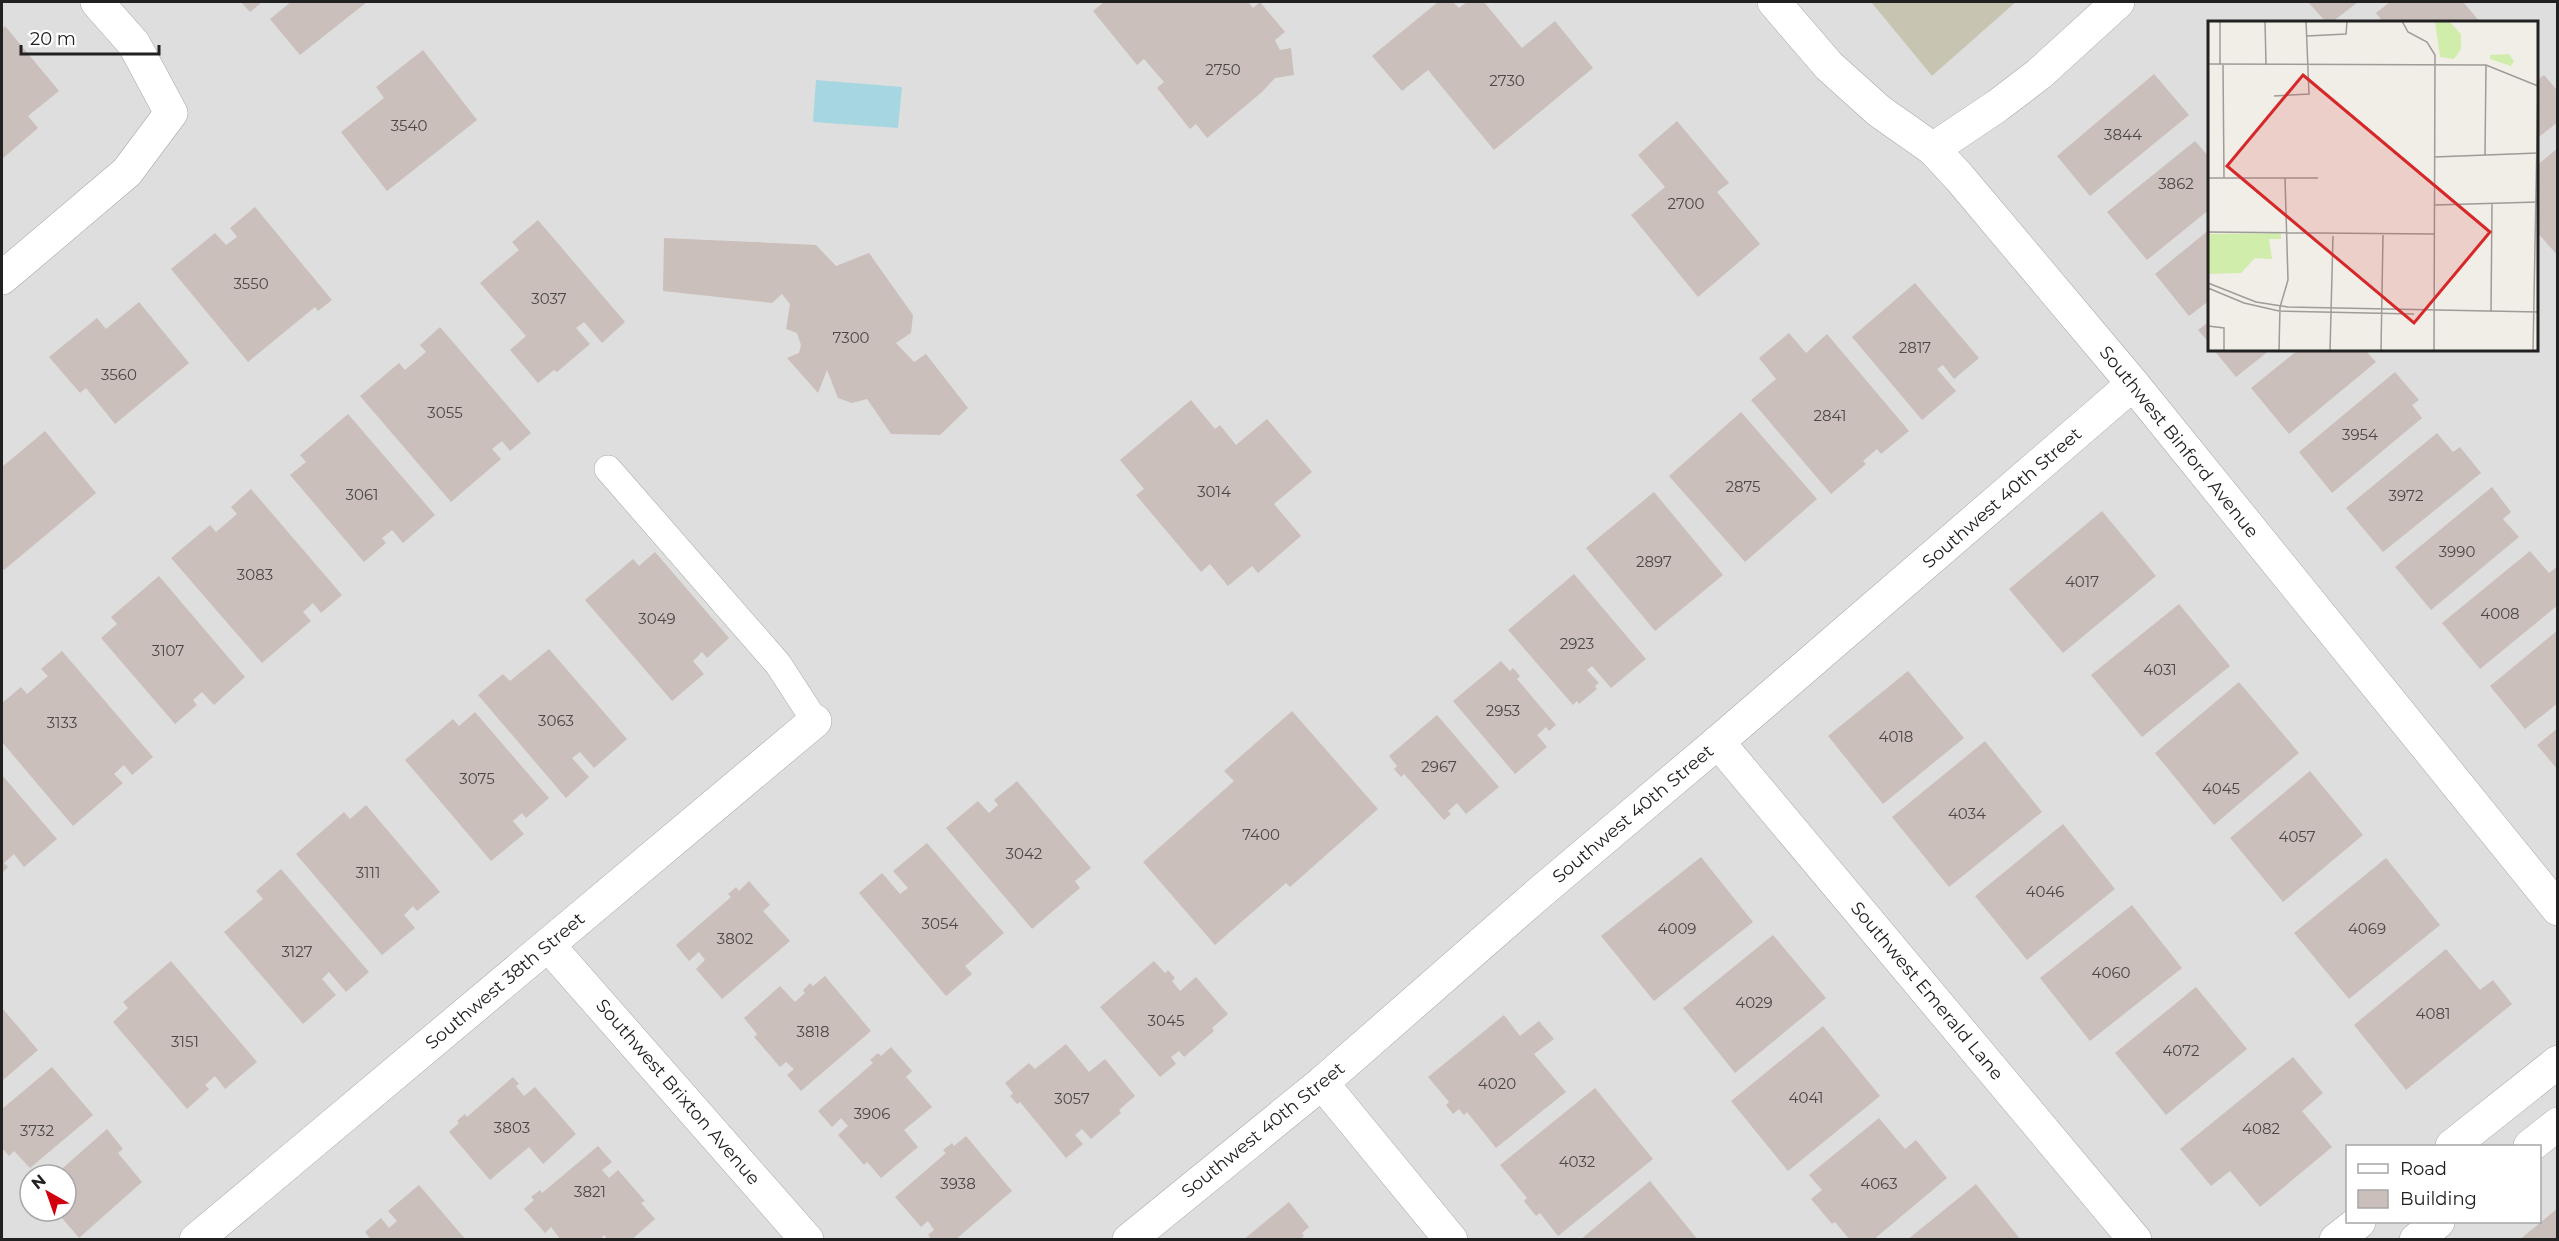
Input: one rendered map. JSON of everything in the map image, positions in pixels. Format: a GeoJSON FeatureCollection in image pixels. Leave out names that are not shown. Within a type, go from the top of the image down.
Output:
{"type":"FeatureCollection","features":[{"type":"Feature","properties":{"kind":"street"},"geometry":{"type":"LineString","coordinates":[[2,278],[127,172],[171,113],[134,44],[98,2]]}},
{"type":"Feature","properties":{"kind":"street","name":"Southwest Binford Avenue"},"geometry":{"type":"LineString","coordinates":[[1774,2],[1829,66],[1879,111],[1933,149],[1959,177],[2133,384],[2558,909]]}},
{"type":"Feature","properties":{"kind":"street"},"geometry":{"type":"LineString","coordinates":[[1933,149],[2039,74],[2118,2]]}},
{"type":"Feature","properties":{"kind":"street","name":"Southwest 40th Street"},"geometry":{"type":"LineString","coordinates":[[1129,1239],[1322,1083],[1537,895],[2133,384]]}},
{"type":"Feature","properties":{"kind":"street","name":"Southwest 38th Street"},"geometry":{"type":"LineString","coordinates":[[196,1239],[815,722]]}},
{"type":"Feature","properties":{"kind":"street","name":"Southwest Emerald Lane"},"geometry":{"type":"LineString","coordinates":[[1718,742],[2136,1239]]}},
{"type":"Feature","properties":{"kind":"street","name":"Southwest Brixton Avenue"},"geometry":{"type":"LineString","coordinates":[[548,945],[807,1239]]}},
{"type":"Feature","properties":{"kind":"street"},"geometry":{"type":"LineString","coordinates":[[2453,1145],[2558,1062]]}},
{"type":"Feature","properties":{"kind":"street"},"geometry":{"type":"LineString","coordinates":[[1322,1083],[1450,1239]]}},
{"type":"Feature","properties":{"kind":"street"},"geometry":{"type":"LineString","coordinates":[[2531,1145],[2558,1124]]}},
{"type":"Feature","properties":{"kind":"street"},"geometry":{"type":"LineString","coordinates":[[2336,1239],[2356,1223]]}},
{"type":"Feature","properties":{"kind":"street"},"geometry":{"type":"LineString","coordinates":[[2416,1239],[2436,1223]]}},
{"type":"Feature","properties":{"kind":"lane"},"geometry":{"type":"LineString","coordinates":[[608,469],[778,664],[815,722]]}},
{"type":"Feature","properties":{"kind":"shaded area"},"geometry":{"type":"Polygon","coordinates":[[[2,2],[1871,2],[1932,76],[2016,2],[2557,2],[2557,1239],[2,1240],[2,2]]]}},
{"type":"Feature","properties":{"kind":"shaded area"},"geometry":{"type":"Polygon","coordinates":[[[1871,2],[2016,2],[1932,76],[1871,2]]]}},
{"type":"Feature","properties":{"kind":"water"},"geometry":{"type":"Polygon","coordinates":[[[816,80],[902,87],[898,128],[813,122],[816,80]]]}},
{"type":"Feature","properties":{"kind":"building"},"geometry":{"type":"Polygon","coordinates":[[[241,2],[262,2],[250,12],[241,2]]]}},
{"type":"Feature","properties":{"kind":"building"},"geometry":{"type":"Polygon","coordinates":[[[291,2],[367,2],[300,55],[270,19],[291,2]]]}},
{"type":"Feature","properties":{"kind":"building"},"geometry":{"type":"Polygon","coordinates":[[[1104,2],[1248,2],[1253,8],[1260,2],[1285,32],[1275,40],[1280,50],[1291,48],[1294,75],[1275,78],[1262,92],[1207,138],[1196,124],[1190,129],[1157,88],[1164,82],[1144,59],[1137,65],[1093,11],[1104,2]]]}},
{"type":"Feature","properties":{"kind":"building"},"geometry":{"type":"Polygon","coordinates":[[[1438,2],[1453,2],[1459,8],[1467,2],[1484,2],[1522,48],[1555,21],[1593,68],[1494,150],[1428,70],[1402,91],[1372,56],[1438,2]]]}},
{"type":"Feature","properties":{"kind":"building"},"geometry":{"type":"Polygon","coordinates":[[[2308,2],[2358,2],[2333,21],[2325,21],[2308,2]]]}},
{"type":"Feature","properties":{"kind":"building"},"geometry":{"type":"Polygon","coordinates":[[[2390,2],[2465,2],[2479,21],[2382,21],[2376,13],[2390,2]]]}},
{"type":"Feature","properties":{"kind":"building"},"geometry":{"type":"Polygon","coordinates":[[[5,26],[59,91],[28,116],[38,128],[2,159],[2,29],[5,26]]]}},
{"type":"Feature","properties":{"kind":"building"},"geometry":{"type":"Polygon","coordinates":[[[423,50],[477,120],[387,191],[341,132],[384,98],[376,87],[423,50]]]}},
{"type":"Feature","properties":{"kind":"building"},"geometry":{"type":"Polygon","coordinates":[[[2154,74],[2189,115],[2090,196],[2057,156],[2154,74]]]}},
{"type":"Feature","properties":{"kind":"building"},"geometry":{"type":"Polygon","coordinates":[[[2544,75],[2558,91],[2558,122],[2538,137],[2538,80],[2544,75]]]}},
{"type":"Feature","properties":{"kind":"building"},"geometry":{"type":"Polygon","coordinates":[[[1677,121],[1729,183],[1717,192],[1760,244],[1698,297],[1631,215],[1665,187],[1638,155],[1677,121]]]}},
{"type":"Feature","properties":{"kind":"building"},"geometry":{"type":"Polygon","coordinates":[[[2195,141],[2208,156],[2208,211],[2147,260],[2107,212],[2195,141]]]}},
{"type":"Feature","properties":{"kind":"building"},"geometry":{"type":"Polygon","coordinates":[[[2558,148],[2558,256],[2538,233],[2538,164],[2558,148]]]}},
{"type":"Feature","properties":{"kind":"building"},"geometry":{"type":"Polygon","coordinates":[[[255,207],[332,300],[318,311],[315,307],[248,362],[171,269],[215,233],[226,245],[237,237],[230,228],[255,207]]]}},
{"type":"Feature","properties":{"kind":"building"},"geometry":{"type":"Polygon","coordinates":[[[538,220],[625,322],[602,343],[584,322],[576,328],[590,344],[557,372],[554,370],[538,383],[510,350],[526,336],[480,283],[519,250],[512,242],[538,220]]]}},
{"type":"Feature","properties":{"kind":"building"},"geometry":{"type":"Polygon","coordinates":[[[2208,231],[2208,302],[2189,316],[2155,274],[2208,231]]]}},
{"type":"Feature","properties":{"kind":"building"},"geometry":{"type":"Polygon","coordinates":[[[664,238],[816,245],[836,266],[869,253],[913,315],[911,333],[896,343],[914,362],[926,354],[968,408],[940,435],[891,434],[867,399],[852,403],[838,398],[827,370],[818,393],[787,358],[799,353],[801,345],[797,333],[786,329],[790,304],[782,294],[772,303],[663,291],[664,238]]]}},
{"type":"Feature","properties":{"kind":"building"},"geometry":{"type":"Polygon","coordinates":[[[1915,283],[1979,358],[1954,379],[1943,365],[1937,369],[1956,391],[1922,420],[1852,337],[1915,283]]]}},
{"type":"Feature","properties":{"kind":"building"},"geometry":{"type":"Polygon","coordinates":[[[139,302],[189,363],[115,424],[86,388],[80,393],[49,357],[97,318],[106,329],[139,302]]]}},
{"type":"Feature","properties":{"kind":"building"},"geometry":{"type":"Polygon","coordinates":[[[2208,322],[2208,342],[2198,330],[2208,322]]]}},
{"type":"Feature","properties":{"kind":"building"},"geometry":{"type":"Polygon","coordinates":[[[440,327],[531,433],[510,451],[502,441],[492,449],[501,459],[451,502],[360,396],[399,363],[405,370],[426,352],[420,345],[440,327]]]}},
{"type":"Feature","properties":{"kind":"building"},"geometry":{"type":"Polygon","coordinates":[[[1789,333],[1806,353],[1827,334],[1909,431],[1881,454],[1877,449],[1863,461],[1866,464],[1831,494],[1751,400],[1776,379],[1759,358],[1789,333]]]}},
{"type":"Feature","properties":{"kind":"building"},"geometry":{"type":"Polygon","coordinates":[[[2215,351],[2269,351],[2236,377],[2215,351]]]}},
{"type":"Feature","properties":{"kind":"building"},"geometry":{"type":"Polygon","coordinates":[[[2297,351],[2366,351],[2376,362],[2289,434],[2251,388],[2297,351]]]}},
{"type":"Feature","properties":{"kind":"building"},"geometry":{"type":"Polygon","coordinates":[[[2395,372],[2419,400],[2412,405],[2422,418],[2332,493],[2299,452],[2395,372]]]}},
{"type":"Feature","properties":{"kind":"building"},"geometry":{"type":"Polygon","coordinates":[[[1191,400],[1215,429],[1220,425],[1236,445],[1267,419],[1312,472],[1274,504],[1301,536],[1258,573],[1252,566],[1228,586],[1210,564],[1201,572],[1136,495],[1144,489],[1120,460],[1191,400]]]}},
{"type":"Feature","properties":{"kind":"building"},"geometry":{"type":"Polygon","coordinates":[[[1741,412],[1817,499],[1745,562],[1669,476],[1741,412]]]}},
{"type":"Feature","properties":{"kind":"building"},"geometry":{"type":"Polygon","coordinates":[[[348,414],[435,515],[403,543],[392,530],[382,538],[386,543],[364,562],[290,475],[306,462],[300,455],[348,414]]]}},
{"type":"Feature","properties":{"kind":"building"},"geometry":{"type":"Polygon","coordinates":[[[45,431],[96,493],[4,570],[2,567],[2,467],[45,431]]]}},
{"type":"Feature","properties":{"kind":"building"},"geometry":{"type":"Polygon","coordinates":[[[2437,433],[2453,452],[2460,447],[2481,473],[2383,552],[2346,508],[2437,433]]]}},
{"type":"Feature","properties":{"kind":"building"},"geometry":{"type":"Polygon","coordinates":[[[2492,487],[2511,512],[2503,519],[2519,537],[2431,610],[2395,567],[2492,487]]]}},
{"type":"Feature","properties":{"kind":"building"},"geometry":{"type":"Polygon","coordinates":[[[251,489],[342,595],[321,613],[313,603],[303,612],[311,621],[262,663],[171,558],[210,525],[216,532],[237,514],[231,507],[251,489]]]}},
{"type":"Feature","properties":{"kind":"building"},"geometry":{"type":"Polygon","coordinates":[[[1654,492],[1723,575],[1655,631],[1586,548],[1654,492]]]}},
{"type":"Feature","properties":{"kind":"building"},"geometry":{"type":"Polygon","coordinates":[[[2102,511],[2156,576],[2063,653],[2009,589],[2102,511]]]}},
{"type":"Feature","properties":{"kind":"building"},"geometry":{"type":"Polygon","coordinates":[[[2530,551],[2549,573],[2558,566],[2558,605],[2480,669],[2442,623],[2530,551]]]}},
{"type":"Feature","properties":{"kind":"building"},"geometry":{"type":"Polygon","coordinates":[[[655,552],[729,638],[707,658],[702,652],[693,661],[704,674],[672,701],[585,600],[633,559],[639,566],[655,552]]]}},
{"type":"Feature","properties":{"kind":"building"},"geometry":{"type":"Polygon","coordinates":[[[1574,574],[1646,659],[1611,688],[1592,666],[1587,670],[1599,683],[1595,686],[1597,689],[1579,704],[1577,701],[1573,705],[1508,630],[1574,574]]]}},
{"type":"Feature","properties":{"kind":"building"},"geometry":{"type":"Polygon","coordinates":[[[159,576],[245,677],[214,705],[202,692],[193,700],[197,705],[175,724],[101,638],[117,624],[111,617],[159,576]]]}},
{"type":"Feature","properties":{"kind":"building"},"geometry":{"type":"Polygon","coordinates":[[[2179,604],[2230,666],[2142,737],[2091,675],[2179,604]]]}},
{"type":"Feature","properties":{"kind":"building"},"geometry":{"type":"Polygon","coordinates":[[[2558,630],[2558,703],[2525,729],[2490,686],[2558,630]]]}},
{"type":"Feature","properties":{"kind":"building"},"geometry":{"type":"Polygon","coordinates":[[[549,649],[627,739],[594,768],[580,752],[572,758],[589,777],[566,798],[478,695],[503,674],[510,681],[549,649]]]}},
{"type":"Feature","properties":{"kind":"building"},"geometry":{"type":"Polygon","coordinates":[[[62,651],[153,757],[132,775],[124,765],[114,774],[123,783],[73,826],[2,742],[2,703],[21,687],[27,694],[48,676],[41,669],[62,651]]]}},
{"type":"Feature","properties":{"kind":"building"},"geometry":{"type":"Polygon","coordinates":[[[1501,661],[1510,671],[1513,668],[1520,676],[1517,679],[1556,725],[1549,731],[1546,727],[1537,735],[1547,747],[1515,774],[1453,701],[1501,661]]]}},
{"type":"Feature","properties":{"kind":"building"},"geometry":{"type":"Polygon","coordinates":[[[1908,671],[1964,738],[1883,804],[1828,736],[1908,671]]]}},
{"type":"Feature","properties":{"kind":"building"},"geometry":{"type":"Polygon","coordinates":[[[2239,682],[2299,753],[2214,825],[2155,753],[2239,682]]]}},
{"type":"Feature","properties":{"kind":"building"},"geometry":{"type":"Polygon","coordinates":[[[1292,711],[1378,809],[1290,887],[1286,883],[1215,945],[1143,862],[1234,781],[1224,771],[1292,711]]]}},
{"type":"Feature","properties":{"kind":"building"},"geometry":{"type":"Polygon","coordinates":[[[475,712],[549,798],[526,818],[522,813],[513,821],[524,834],[491,861],[405,760],[453,719],[459,726],[475,712]]]}},
{"type":"Feature","properties":{"kind":"building"},"geometry":{"type":"Polygon","coordinates":[[[1437,715],[1499,787],[1466,814],[1457,803],[1448,811],[1451,814],[1444,820],[1404,774],[1401,777],[1394,769],[1397,766],[1389,756],[1437,715]]]}},
{"type":"Feature","properties":{"kind":"building"},"geometry":{"type":"Polygon","coordinates":[[[2558,728],[2558,770],[2537,745],[2558,728]]]}},
{"type":"Feature","properties":{"kind":"building"},"geometry":{"type":"Polygon","coordinates":[[[1985,741],[2042,812],[1949,887],[1892,817],[1985,741]]]}},
{"type":"Feature","properties":{"kind":"building"},"geometry":{"type":"Polygon","coordinates":[[[2310,771],[2363,835],[2283,902],[2230,838],[2310,771]]]}},
{"type":"Feature","properties":{"kind":"building"},"geometry":{"type":"Polygon","coordinates":[[[2,775],[57,839],[24,867],[14,854],[4,863],[8,867],[2,873],[2,775]]]}},
{"type":"Feature","properties":{"kind":"building"},"geometry":{"type":"Polygon","coordinates":[[[1017,781],[1091,868],[1075,881],[1080,888],[1032,929],[946,828],[978,801],[989,813],[998,805],[994,800],[1017,781]]]}},
{"type":"Feature","properties":{"kind":"building"},"geometry":{"type":"Polygon","coordinates":[[[366,805],[440,892],[417,911],[413,906],[404,915],[415,928],[382,955],[296,854],[344,812],[350,819],[366,805]]]}},
{"type":"Feature","properties":{"kind":"building"},"geometry":{"type":"Polygon","coordinates":[[[2063,824],[2115,889],[2027,960],[1975,896],[2063,824]]]}},
{"type":"Feature","properties":{"kind":"building"},"geometry":{"type":"Polygon","coordinates":[[[927,843],[1004,933],[965,966],[972,974],[946,996],[859,893],[882,873],[900,894],[908,888],[893,871],[927,843]]]}},
{"type":"Feature","properties":{"kind":"building"},"geometry":{"type":"Polygon","coordinates":[[[1701,857],[1753,922],[1654,1001],[1601,936],[1701,857]]]}},
{"type":"Feature","properties":{"kind":"building"},"geometry":{"type":"Polygon","coordinates":[[[2386,858],[2440,925],[2349,999],[2294,933],[2386,858]]]}},
{"type":"Feature","properties":{"kind":"building"},"geometry":{"type":"Polygon","coordinates":[[[281,869],[369,972],[346,992],[329,972],[322,979],[336,995],[303,1024],[224,932],[263,899],[256,891],[281,869]]]}},
{"type":"Feature","properties":{"kind":"building"},"geometry":{"type":"Polygon","coordinates":[[[749,881],[770,905],[763,911],[790,941],[722,999],[696,969],[705,960],[699,952],[689,961],[676,945],[731,897],[728,894],[736,887],[739,891],[749,881]]]}},
{"type":"Feature","properties":{"kind":"building"},"geometry":{"type":"Polygon","coordinates":[[[2132,905],[2182,968],[2090,1041],[2040,978],[2132,905]]]}},
{"type":"Feature","properties":{"kind":"building"},"geometry":{"type":"Polygon","coordinates":[[[1773,935],[1826,998],[1735,1073],[1683,1008],[1773,935]]]}},
{"type":"Feature","properties":{"kind":"building"},"geometry":{"type":"Polygon","coordinates":[[[2446,949],[2480,990],[2493,980],[2512,1004],[2406,1090],[2354,1025],[2446,949]]]}},
{"type":"Feature","properties":{"kind":"building"},"geometry":{"type":"Polygon","coordinates":[[[171,961],[257,1062],[225,1089],[215,1076],[205,1085],[209,1089],[187,1109],[113,1022],[128,1008],[123,1002],[171,961]]]}},
{"type":"Feature","properties":{"kind":"building"},"geometry":{"type":"Polygon","coordinates":[[[1154,961],[1165,973],[1168,970],[1175,978],[1172,981],[1180,991],[1196,977],[1228,1014],[1212,1028],[1214,1031],[1184,1057],[1179,1051],[1171,1057],[1176,1064],[1160,1077],[1100,1007],[1154,961]]]}},
{"type":"Feature","properties":{"kind":"building"},"geometry":{"type":"Polygon","coordinates":[[[825,976],[871,1031],[801,1091],[787,1075],[794,1069],[786,1062],[780,1067],[754,1037],[757,1034],[744,1018],[780,986],[795,1002],[805,993],[803,990],[810,983],[813,986],[825,976]]]}},
{"type":"Feature","properties":{"kind":"building"},"geometry":{"type":"Polygon","coordinates":[[[2196,987],[2247,1049],[2166,1115],[2115,1053],[2196,987]]]}},
{"type":"Feature","properties":{"kind":"building"},"geometry":{"type":"Polygon","coordinates":[[[2,1008],[38,1050],[2,1081],[2,1008]]]}},
{"type":"Feature","properties":{"kind":"building"},"geometry":{"type":"Polygon","coordinates":[[[1504,1015],[1520,1036],[1539,1021],[1554,1039],[1534,1054],[1566,1092],[1496,1148],[1467,1112],[1464,1115],[1459,1109],[1453,1114],[1446,1105],[1449,1102],[1428,1077],[1504,1015]]]}},
{"type":"Feature","properties":{"kind":"building"},"geometry":{"type":"Polygon","coordinates":[[[1823,1026],[1880,1096],[1788,1171],[1731,1101],[1823,1026]]]}},
{"type":"Feature","properties":{"kind":"building"},"geometry":{"type":"Polygon","coordinates":[[[1066,1044],[1089,1072],[1105,1059],[1135,1096],[1119,1110],[1121,1113],[1091,1139],[1082,1129],[1075,1135],[1083,1144],[1066,1158],[1020,1102],[1017,1104],[1010,1096],[1013,1093],[1005,1083],[1029,1063],[1035,1069],[1066,1044]]]}},
{"type":"Feature","properties":{"kind":"building"},"geometry":{"type":"Polygon","coordinates":[[[891,1047],[912,1071],[906,1077],[932,1107],[904,1130],[918,1147],[881,1178],[867,1162],[864,1165],[838,1135],[848,1126],[841,1118],[832,1127],[818,1111],[873,1063],[870,1060],[878,1053],[881,1056],[891,1047]]]}},
{"type":"Feature","properties":{"kind":"building"},"geometry":{"type":"Polygon","coordinates":[[[2293,1057],[2323,1093],[2302,1111],[2332,1147],[2260,1207],[2230,1171],[2211,1186],[2180,1149],[2293,1057]]]}},
{"type":"Feature","properties":{"kind":"building"},"geometry":{"type":"Polygon","coordinates":[[[52,1067],[93,1115],[36,1163],[25,1163],[14,1151],[9,1156],[2,1148],[2,1109],[52,1067]]]}},
{"type":"Feature","properties":{"kind":"building"},"geometry":{"type":"Polygon","coordinates":[[[513,1077],[519,1084],[516,1086],[524,1096],[535,1087],[576,1134],[543,1164],[529,1147],[490,1180],[449,1132],[465,1114],[467,1117],[513,1077]]]}},
{"type":"Feature","properties":{"kind":"building"},"geometry":{"type":"Polygon","coordinates":[[[1595,1088],[1653,1159],[1558,1236],[1540,1213],[1536,1216],[1524,1201],[1527,1198],[1500,1165],[1595,1088]]]}},
{"type":"Feature","properties":{"kind":"building"},"geometry":{"type":"Polygon","coordinates":[[[1879,1118],[1905,1149],[1916,1140],[1947,1178],[1873,1240],[1850,1240],[1835,1222],[1832,1224],[1811,1199],[1822,1190],[1809,1175],[1879,1118]]]}},
{"type":"Feature","properties":{"kind":"building"},"geometry":{"type":"Polygon","coordinates":[[[107,1129],[123,1149],[118,1153],[142,1182],[79,1238],[66,1223],[78,1223],[78,1163],[69,1163],[107,1129]]]}},
{"type":"Feature","properties":{"kind":"building"},"geometry":{"type":"Polygon","coordinates":[[[966,1136],[1012,1191],[955,1240],[932,1240],[928,1235],[934,1230],[928,1221],[921,1227],[895,1197],[946,1153],[943,1150],[952,1143],[954,1146],[966,1136]]]}},
{"type":"Feature","properties":{"kind":"building"},"geometry":{"type":"Polygon","coordinates":[[[598,1146],[612,1162],[602,1170],[609,1178],[618,1170],[645,1201],[641,1203],[655,1219],[631,1240],[608,1240],[604,1235],[599,1240],[561,1240],[551,1227],[545,1233],[524,1209],[534,1200],[531,1197],[540,1190],[542,1193],[598,1146]]]}},
{"type":"Feature","properties":{"kind":"building"},"geometry":{"type":"Polygon","coordinates":[[[1650,1181],[1698,1240],[1580,1240],[1650,1181]]]}},
{"type":"Feature","properties":{"kind":"building"},"geometry":{"type":"Polygon","coordinates":[[[1976,1184],[2021,1240],[1907,1240],[1976,1184]]]}},
{"type":"Feature","properties":{"kind":"building"},"geometry":{"type":"Polygon","coordinates":[[[419,1185],[466,1240],[371,1240],[365,1232],[381,1218],[389,1228],[397,1221],[388,1211],[419,1185]]]}},
{"type":"Feature","properties":{"kind":"building"},"geometry":{"type":"Polygon","coordinates":[[[1289,1202],[1309,1227],[1302,1233],[1304,1236],[1299,1240],[1243,1240],[1289,1202]]]}},
{"type":"Feature","properties":{"kind":"building"},"geometry":{"type":"Polygon","coordinates":[[[2558,1208],[2558,1240],[2519,1240],[2541,1223],[2558,1208]]]}}]}
